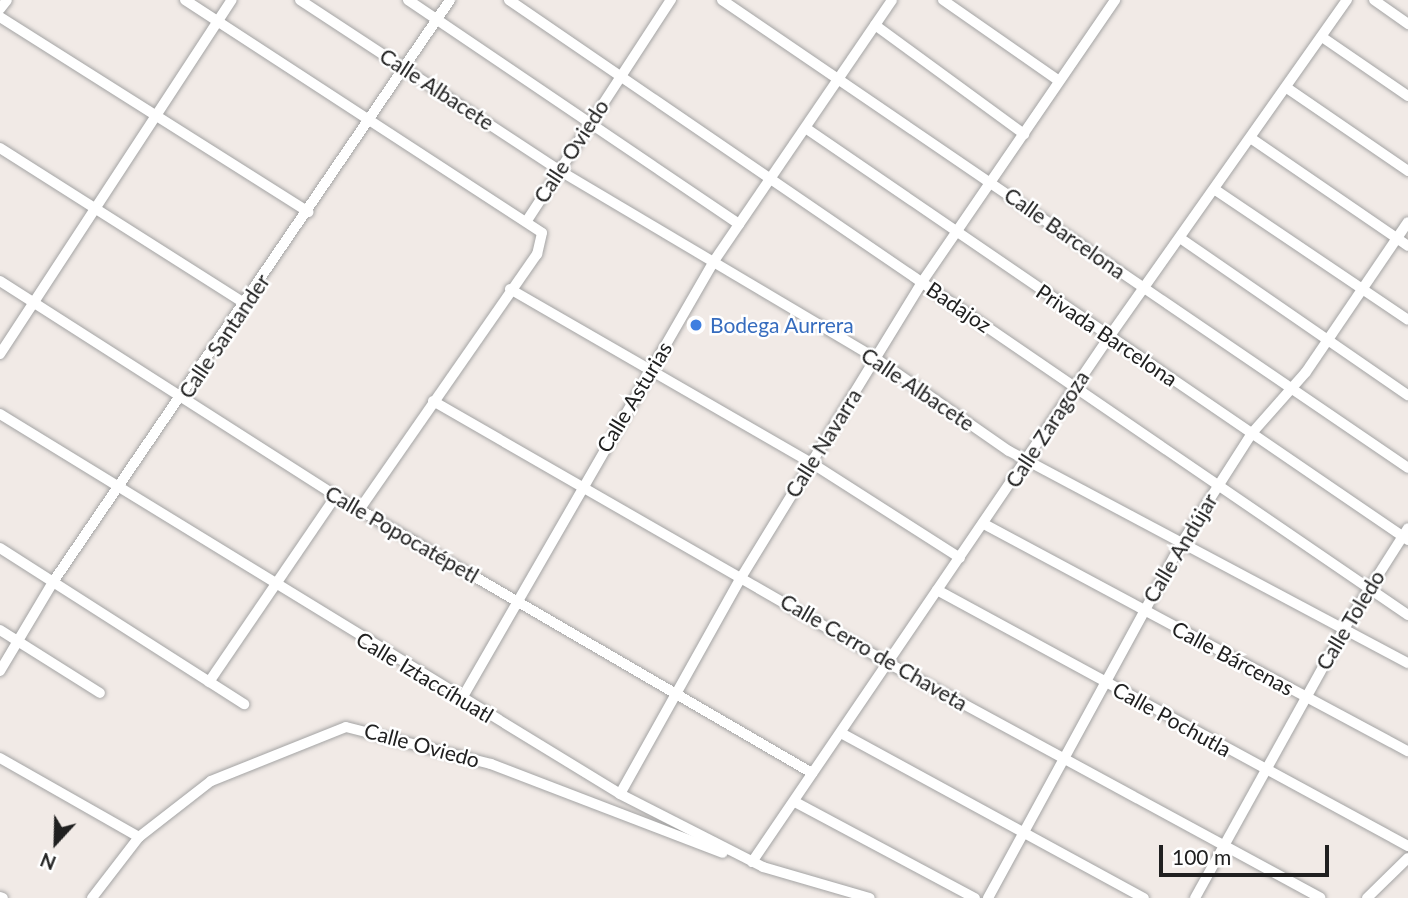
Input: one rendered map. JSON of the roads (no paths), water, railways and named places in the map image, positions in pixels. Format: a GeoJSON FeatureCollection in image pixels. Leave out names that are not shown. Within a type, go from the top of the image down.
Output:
{"type":"FeatureCollection","features":[{"type":"Feature","properties":{"kind":"street"},"geometry":{"type":"LineString","coordinates":[[0,9],[6,0]]}},
{"type":"Feature","properties":{"kind":"street"},"geometry":{"type":"LineString","coordinates":[[185,0],[528,219]]}},
{"type":"Feature","properties":{"kind":"street"},"geometry":{"type":"LineString","coordinates":[[0,354],[160,118],[232,0]]}},
{"type":"Feature","properties":{"kind":"street","name":"Calle Albacete"},"geometry":{"type":"LineString","coordinates":[[300,0],[557,169],[875,358],[1027,461],[1183,541],[1408,663]]}},
{"type":"Feature","properties":{"kind":"street"},"geometry":{"type":"LineString","coordinates":[[408,0],[739,224]]}},
{"type":"Feature","properties":{"kind":"street","name":"Calle Santander"},"geometry":{"type":"LineString","coordinates":[[0,671],[16,640],[53,582],[246,304],[450,0]]}},
{"type":"Feature","properties":{"kind":"street","name":"Badajoz"},"geometry":{"type":"LineString","coordinates":[[509,0],[619,78],[771,178],[1408,615]]}},
{"type":"Feature","properties":{"kind":"street","name":"Calle Oviedo"},"geometry":{"type":"LineString","coordinates":[[360,509],[541,244],[542,233],[528,219],[557,169],[671,0]]}},
{"type":"Feature","properties":{"kind":"street","name":"Calle Barcelona"},"geometry":{"type":"LineString","coordinates":[[722,0],[1408,468]]}},
{"type":"Feature","properties":{"kind":"street","name":"Calle Asturias"},"geometry":{"type":"LineString","coordinates":[[461,700],[582,485],[715,261],[892,0]]}},
{"type":"Feature","properties":{"kind":"street"},"geometry":{"type":"LineString","coordinates":[[943,0],[1059,81]]}},
{"type":"Feature","properties":{"kind":"street","name":"Calle Navarra"},"geometry":{"type":"LineString","coordinates":[[620,794],[742,576],[922,282],[1115,0]]}},
{"type":"Feature","properties":{"kind":"street","name":"Calle Zaragoza"},"geometry":{"type":"LineString","coordinates":[[752,862],[1109,337],[1217,191],[1347,0]]}},
{"type":"Feature","properties":{"kind":"street"},"geometry":{"type":"LineString","coordinates":[[1374,0],[1408,24]]}},
{"type":"Feature","properties":{"kind":"street"},"geometry":{"type":"LineString","coordinates":[[0,17],[308,212]]}},
{"type":"Feature","properties":{"kind":"street"},"geometry":{"type":"LineString","coordinates":[[875,25],[1024,134]]}},
{"type":"Feature","properties":{"kind":"street"},"geometry":{"type":"LineString","coordinates":[[1322,37],[1408,96]]}},
{"type":"Feature","properties":{"kind":"street"},"geometry":{"type":"LineString","coordinates":[[1287,88],[1408,171]]}},
{"type":"Feature","properties":{"kind":"street","name":"Privada Barcelona"},"geometry":{"type":"LineString","coordinates":[[807,129],[1109,337],[1406,535]]}},
{"type":"Feature","properties":{"kind":"street"},"geometry":{"type":"LineString","coordinates":[[1252,139],[1408,246]]}},
{"type":"Feature","properties":{"kind":"street"},"geometry":{"type":"LineString","coordinates":[[0,148],[246,304]]}},
{"type":"Feature","properties":{"kind":"street"},"geometry":{"type":"LineString","coordinates":[[1217,191],[1408,320]]}},
{"type":"Feature","properties":{"kind":"street","name":"Calle Andújar"},"geometry":{"type":"LineString","coordinates":[[988,898],[1143,610],[1219,483],[1252,433],[1328,340],[1408,222]]}},
{"type":"Feature","properties":{"kind":"street"},"geometry":{"type":"LineString","coordinates":[[1180,238],[1408,395]]}},
{"type":"Feature","properties":{"kind":"street","name":"Calle Popocatépetl"},"geometry":{"type":"LineString","coordinates":[[0,281],[336,496],[677,692],[812,773]]}},
{"type":"Feature","properties":{"kind":"street"},"geometry":{"type":"LineString","coordinates":[[510,289],[648,372],[810,462],[960,558]]}},
{"type":"Feature","properties":{"kind":"street","name":"Calle Cerro de Chaveta"},"geometry":{"type":"LineString","coordinates":[[433,401],[742,576],[888,663],[1320,898]]}},
{"type":"Feature","properties":{"kind":"street","name":"Calle Iztaccíhuatl"},"geometry":{"type":"LineString","coordinates":[[0,414],[461,700],[620,794],[752,862],[870,898]]}},
{"type":"Feature","properties":{"kind":"street"},"geometry":{"type":"LineString","coordinates":[[209,682],[336,496]]}},
{"type":"Feature","properties":{"kind":"street","name":"Calle Bárcenas"},"geometry":{"type":"LineString","coordinates":[[984,524],[1408,751]]}},
{"type":"Feature","properties":{"kind":"street","name":"Calle Toledo"},"geometry":{"type":"LineString","coordinates":[[1195,898],[1345,627],[1406,535]]}},
{"type":"Feature","properties":{"kind":"street"},"geometry":{"type":"LineString","coordinates":[[0,548],[244,704]]}},
{"type":"Feature","properties":{"kind":"street","name":"Calle Pochutla"},"geometry":{"type":"LineString","coordinates":[[937,590],[1265,771],[1408,846]]}},
{"type":"Feature","properties":{"kind":"street"},"geometry":{"type":"LineString","coordinates":[[0,630],[100,693]]}},
{"type":"Feature","properties":{"kind":"street","name":"Calle Oviedo"},"geometry":{"type":"LineString","coordinates":[[92,898],[139,837],[233,769],[346,727],[491,764],[752,862]]}},
{"type":"Feature","properties":{"kind":"street"},"geometry":{"type":"LineString","coordinates":[[841,733],[1144,898]]}},
{"type":"Feature","properties":{"kind":"street"},"geometry":{"type":"LineString","coordinates":[[0,758],[139,837]]}},
{"type":"Feature","properties":{"kind":"street"},"geometry":{"type":"LineString","coordinates":[[795,802],[975,898]]}},
{"type":"Feature","properties":{"kind":"street"},"geometry":{"type":"LineString","coordinates":[[1367,898],[1408,858]]}},
{"type":"Feature","properties":{"kind":"place","name":"Bodega Aurrera"},"geometry":{"type":"Point","coordinates":[696,325]}}]}
